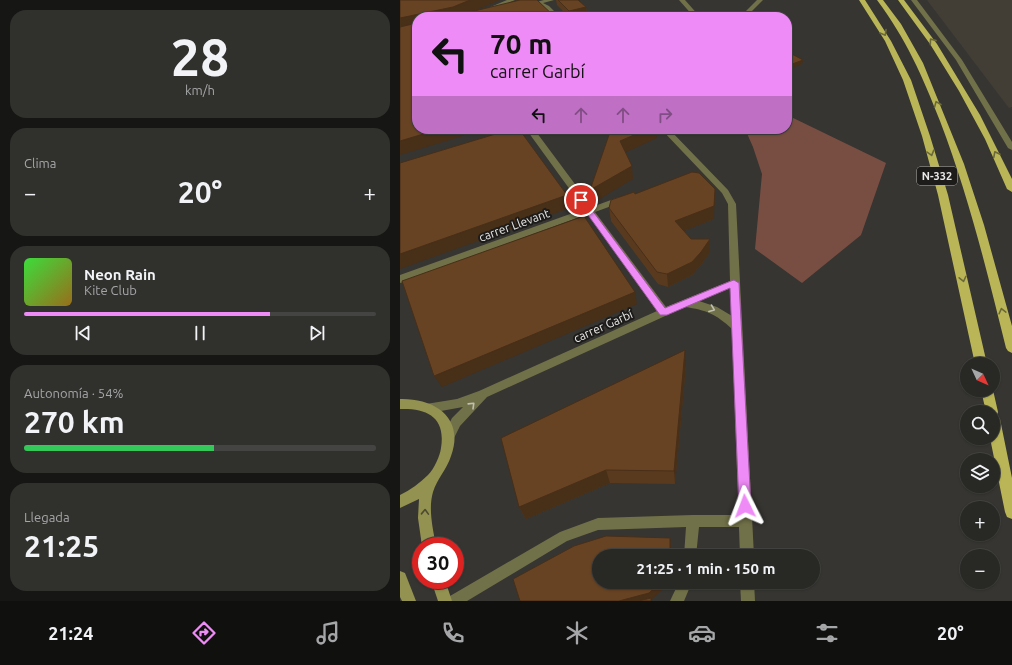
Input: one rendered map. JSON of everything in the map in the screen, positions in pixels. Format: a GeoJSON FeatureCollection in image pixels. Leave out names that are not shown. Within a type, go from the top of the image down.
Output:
{"type":"FeatureCollection","features":[{"type":"Feature","properties":{"kind":"highway","name":"N-332"},"geometry":{"type":"LineString","coordinates":[[862,0],[885,36],[901,67],[926,136],[943,195],[979,357]]}},
{"type":"Feature","properties":{"kind":"highway","name":"N-332"},"geometry":{"type":"LineString","coordinates":[[880,0],[907,39],[926,77],[949,132],[970,193],[1012,348]]}},
{"type":"Feature","properties":{"kind":"highway"},"geometry":{"type":"LineString","coordinates":[[901,0],[944,59],[972,106],[1012,190]]}},
{"type":"Feature","properties":{"kind":"highway"},"geometry":{"type":"LineString","coordinates":[[998,445],[1012,512]]}},
{"type":"Feature","properties":{"kind":"main road"},"geometry":{"type":"LineString","coordinates":[[400,404],[420,404],[440,414],[446,424],[449,436],[447,450],[442,464],[432,479],[427,492],[425,515],[428,537]]}},
{"type":"Feature","properties":{"kind":"main road"},"geometry":{"type":"LineString","coordinates":[[400,502],[415,494],[432,479]]}},
{"type":"Feature","properties":{"kind":"main road"},"geometry":{"type":"LineString","coordinates":[[400,578],[408,601]]}},
{"type":"Feature","properties":{"kind":"main road"},"geometry":{"type":"LineString","coordinates":[[441,589],[444,601]]}},
{"type":"Feature","properties":{"kind":"street"},"geometry":{"type":"LineString","coordinates":[[482,12],[512,0]]}},
{"type":"Feature","properties":{"kind":"street"},"geometry":{"type":"LineString","coordinates":[[527,0],[547,7],[552,12]]}},
{"type":"Feature","properties":{"kind":"street"},"geometry":{"type":"LineString","coordinates":[[522,7],[551,0]]}},
{"type":"Feature","properties":{"kind":"street"},"geometry":{"type":"LineString","coordinates":[[682,0],[693,12]]}},
{"type":"Feature","properties":{"kind":"street"},"geometry":{"type":"LineString","coordinates":[[748,12],[760,0]]}},
{"type":"Feature","properties":{"kind":"street"},"geometry":{"type":"LineString","coordinates":[[914,0],[959,60],[1012,148]]}},
{"type":"Feature","properties":{"kind":"street"},"geometry":{"type":"LineString","coordinates":[[534,134],[664,312]]}},
{"type":"Feature","properties":{"kind":"street"},"geometry":{"type":"LineString","coordinates":[[669,134],[701,171],[726,192],[732,204],[734,283],[747,549]]}},
{"type":"Feature","properties":{"kind":"street","name":"carrer Llevant"},"geometry":{"type":"LineString","coordinates":[[400,279],[632,196]]}},
{"type":"Feature","properties":{"kind":"street","name":"carrer Garbí"},"geometry":{"type":"LineString","coordinates":[[430,408],[457,404],[483,394],[682,304],[734,283]]}},
{"type":"Feature","properties":{"kind":"street"},"geometry":{"type":"LineString","coordinates":[[682,304],[696,304],[713,309],[721,313],[737,327]]}},
{"type":"Feature","properties":{"kind":"street"},"geometry":{"type":"LineString","coordinates":[[449,436],[456,422],[483,394]]}},
{"type":"Feature","properties":{"kind":"street"},"geometry":{"type":"LineString","coordinates":[[747,589],[748,601]]}},
{"type":"Feature","properties":{"kind":"lane"},"geometry":{"type":"LineString","coordinates":[[691,549],[694,521]]}},
{"type":"Feature","properties":{"kind":"lane"},"geometry":{"type":"LineString","coordinates":[[455,601],[564,536],[598,524],[746,521]]}},
{"type":"Feature","properties":{"kind":"lane"},"geometry":{"type":"LineString","coordinates":[[677,601],[683,589]]}},
{"type":"Feature","properties":{"kind":"shaded area"},"geometry":{"type":"Polygon","coordinates":[[[927,0],[1012,0],[1012,107],[1009,108],[927,0]]]}},
{"type":"Feature","properties":{"kind":"shaded area"},"geometry":{"type":"Polygon","coordinates":[[[792,117],[886,163],[861,235],[802,283],[755,249],[762,174],[747,134],[792,134],[792,117]]]}},
{"type":"Feature","properties":{"kind":"building"},"geometry":{"type":"Polygon","coordinates":[[[400,0],[470,0],[453,7],[429,12],[412,12],[412,16],[400,18],[400,0]]]}},
{"type":"Feature","properties":{"kind":"building"},"geometry":{"type":"Polygon","coordinates":[[[520,0],[537,0],[550,12],[470,12],[520,0]]]}},
{"type":"Feature","properties":{"kind":"building"},"geometry":{"type":"Polygon","coordinates":[[[558,0],[578,0],[586,7],[569,11],[558,0]]]}},
{"type":"Feature","properties":{"kind":"building"},"geometry":{"type":"Polygon","coordinates":[[[412,24],[412,134],[423,134],[400,141],[400,27],[412,24]]]}},
{"type":"Feature","properties":{"kind":"building"},"geometry":{"type":"Polygon","coordinates":[[[792,54],[803,60],[792,64],[792,54]]]}},
{"type":"Feature","properties":{"kind":"building"},"geometry":{"type":"Polygon","coordinates":[[[496,134],[523,134],[567,195],[400,254],[400,163],[496,134]]]}},
{"type":"Feature","properties":{"kind":"building"},"geometry":{"type":"Polygon","coordinates":[[[609,134],[636,134],[620,141],[632,166],[590,190],[609,134]]]}},
{"type":"Feature","properties":{"kind":"building"},"geometry":{"type":"Polygon","coordinates":[[[692,172],[699,173],[715,189],[714,206],[675,221],[691,239],[710,239],[692,262],[667,274],[657,272],[609,208],[611,200],[634,192],[635,194],[692,172]]]}},
{"type":"Feature","properties":{"kind":"building"},"geometry":{"type":"Polygon","coordinates":[[[584,216],[635,292],[434,376],[402,281],[584,216]]]}},
{"type":"Feature","properties":{"kind":"building"},"geometry":{"type":"Polygon","coordinates":[[[685,350],[674,471],[606,470],[519,507],[501,438],[685,350]]]}},
{"type":"Feature","properties":{"kind":"building"},"geometry":{"type":"Polygon","coordinates":[[[606,536],[670,538],[670,549],[592,549],[592,589],[653,589],[649,593],[619,601],[520,601],[513,579],[574,546],[606,536]]]}},
{"type":"Feature","properties":{"kind":"building"},"geometry":{"type":"Polygon","coordinates":[[[651,598],[651,601],[638,601],[651,598]]]}},
{"type":"Feature","properties":{"kind":"route"},"geometry":{"type":"LineString","coordinates":[[581,200],[664,312],[734,283],[745,506]]}}]}
